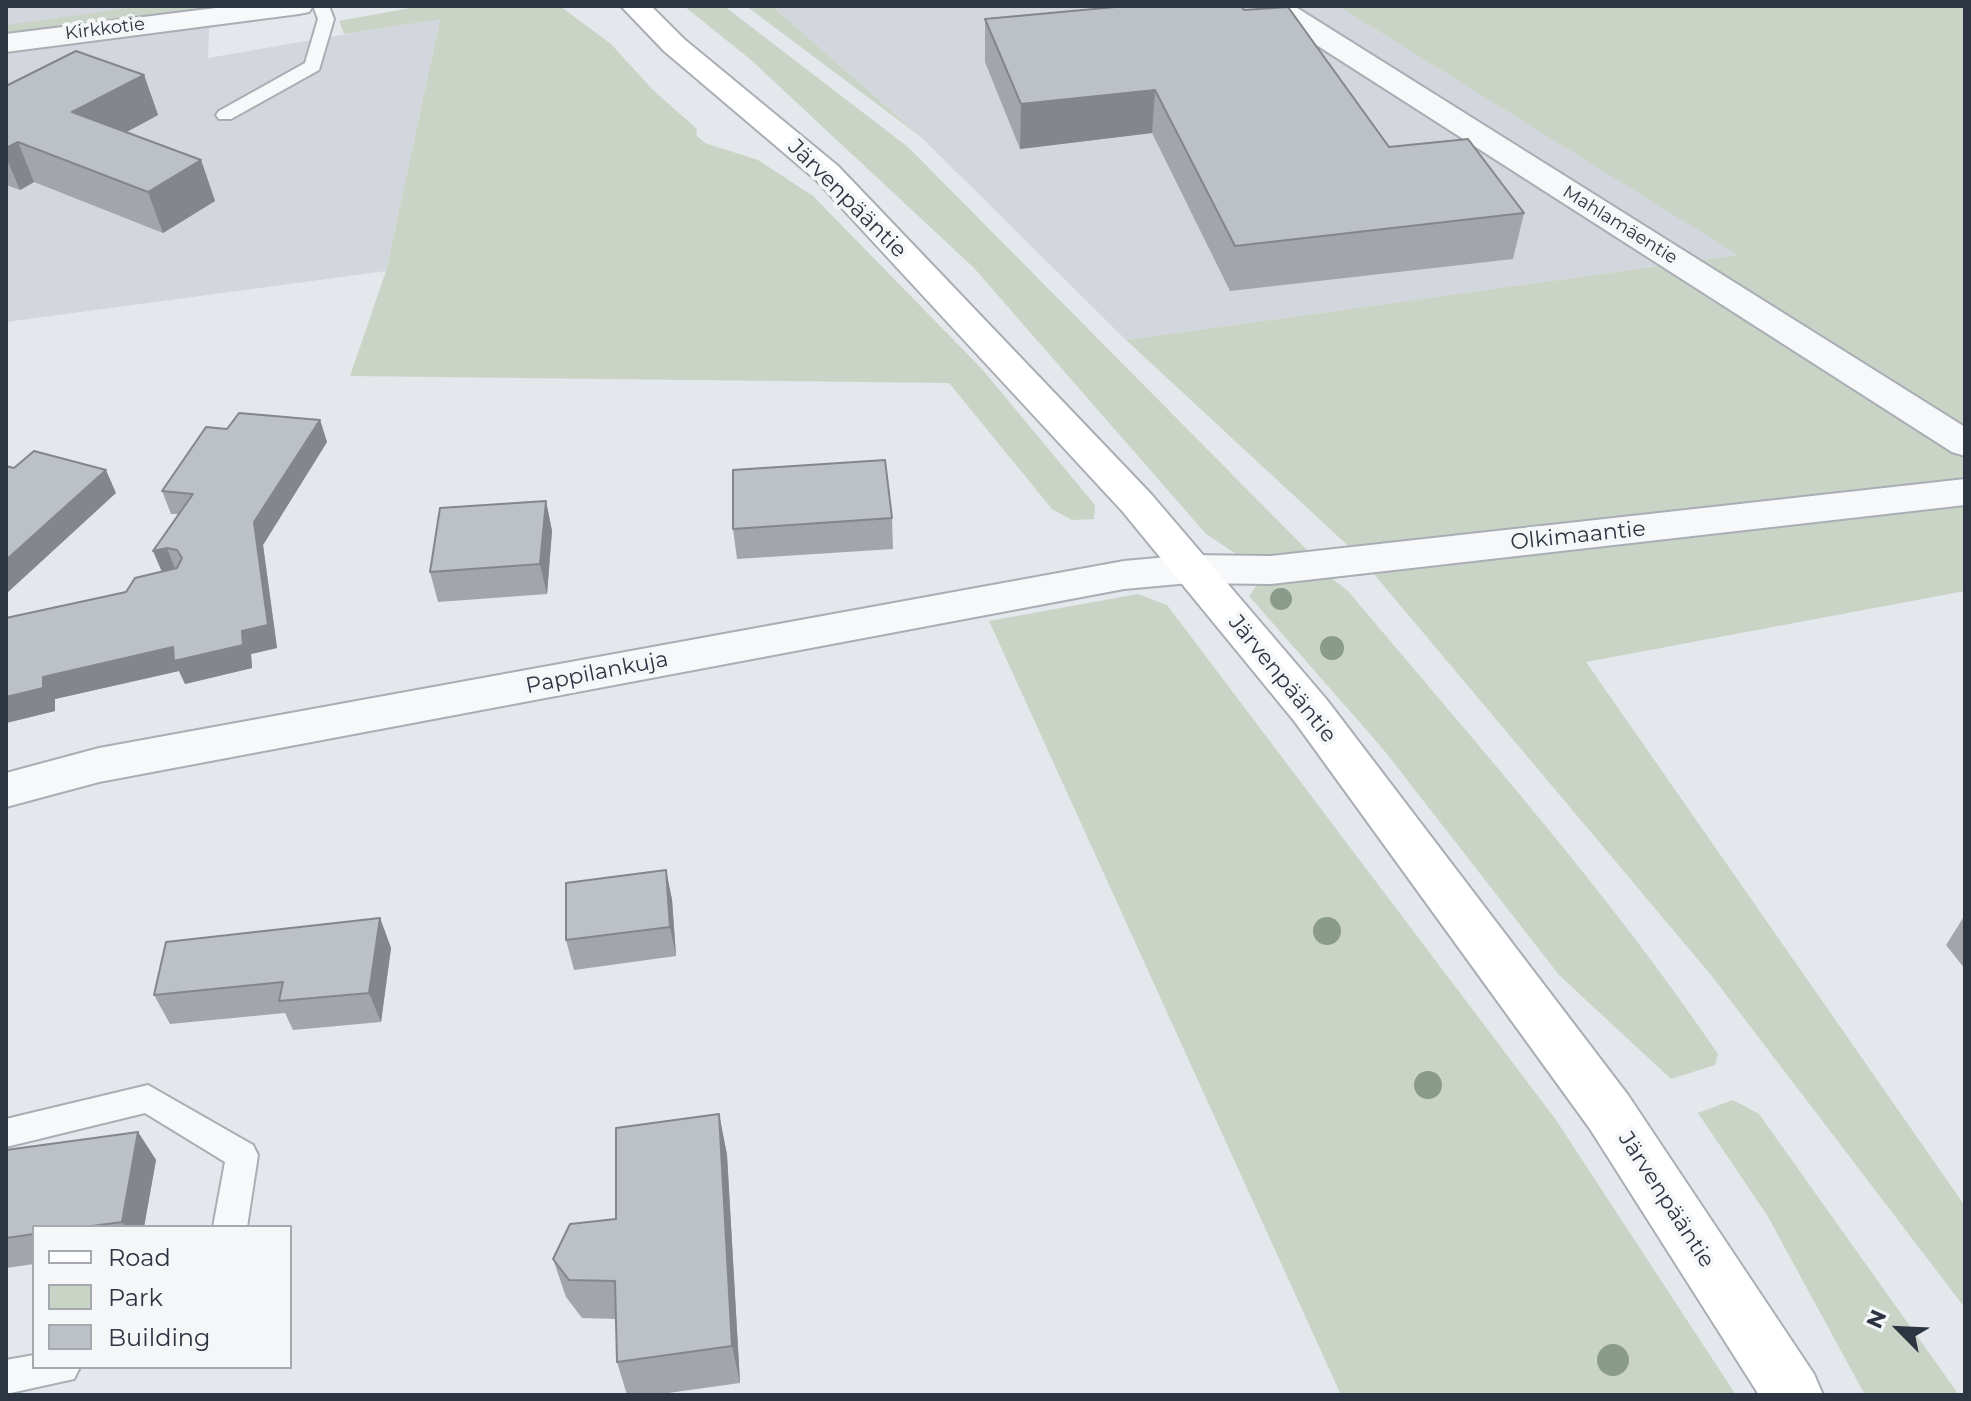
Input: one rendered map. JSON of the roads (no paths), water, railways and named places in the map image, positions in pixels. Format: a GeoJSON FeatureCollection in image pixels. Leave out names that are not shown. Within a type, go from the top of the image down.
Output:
{"type":"FeatureCollection","features":[{"type":"Feature","properties":{"kind":"main road","name":"Järvenpääntie"},"geometry":{"type":"LineString","coordinates":[[610,6],[674,45]]}},
{"type":"Feature","properties":{"kind":"main road","name":"Järvenpääntie"},"geometry":{"type":"LineString","coordinates":[[635,6],[674,45],[827,173],[1137,503],[1311,711],[1609,1112],[1793,1395]]}},
{"type":"Feature","properties":{"kind":"street","name":"Kirkkotie"},"geometry":{"type":"LineString","coordinates":[[6,43],[299,6]]}},
{"type":"Feature","properties":{"kind":"street","name":"Mahlamäentie"},"geometry":{"type":"LineString","coordinates":[[1275,6],[1965,444]]}},
{"type":"Feature","properties":{"kind":"street","name":"Olkimaantie"},"geometry":{"type":"LineString","coordinates":[[1190,569],[1299,567],[1965,492]]}},
{"type":"Feature","properties":{"kind":"street","name":"Pappilankuja"},"geometry":{"type":"LineString","coordinates":[[6,790],[99,765],[1124,575],[1190,569]]}},
{"type":"Feature","properties":{"kind":"lane"},"geometry":{"type":"LineString","coordinates":[[225,115],[313,66],[326,19],[321,6]]}},
{"type":"Feature","properties":{"kind":"lane"},"geometry":{"type":"LineString","coordinates":[[6,1133],[148,1099],[242,1155],[230,1225]]}},
{"type":"Feature","properties":{"kind":"lane"},"geometry":{"type":"LineString","coordinates":[[6,1377],[51,1369]]}}]}
